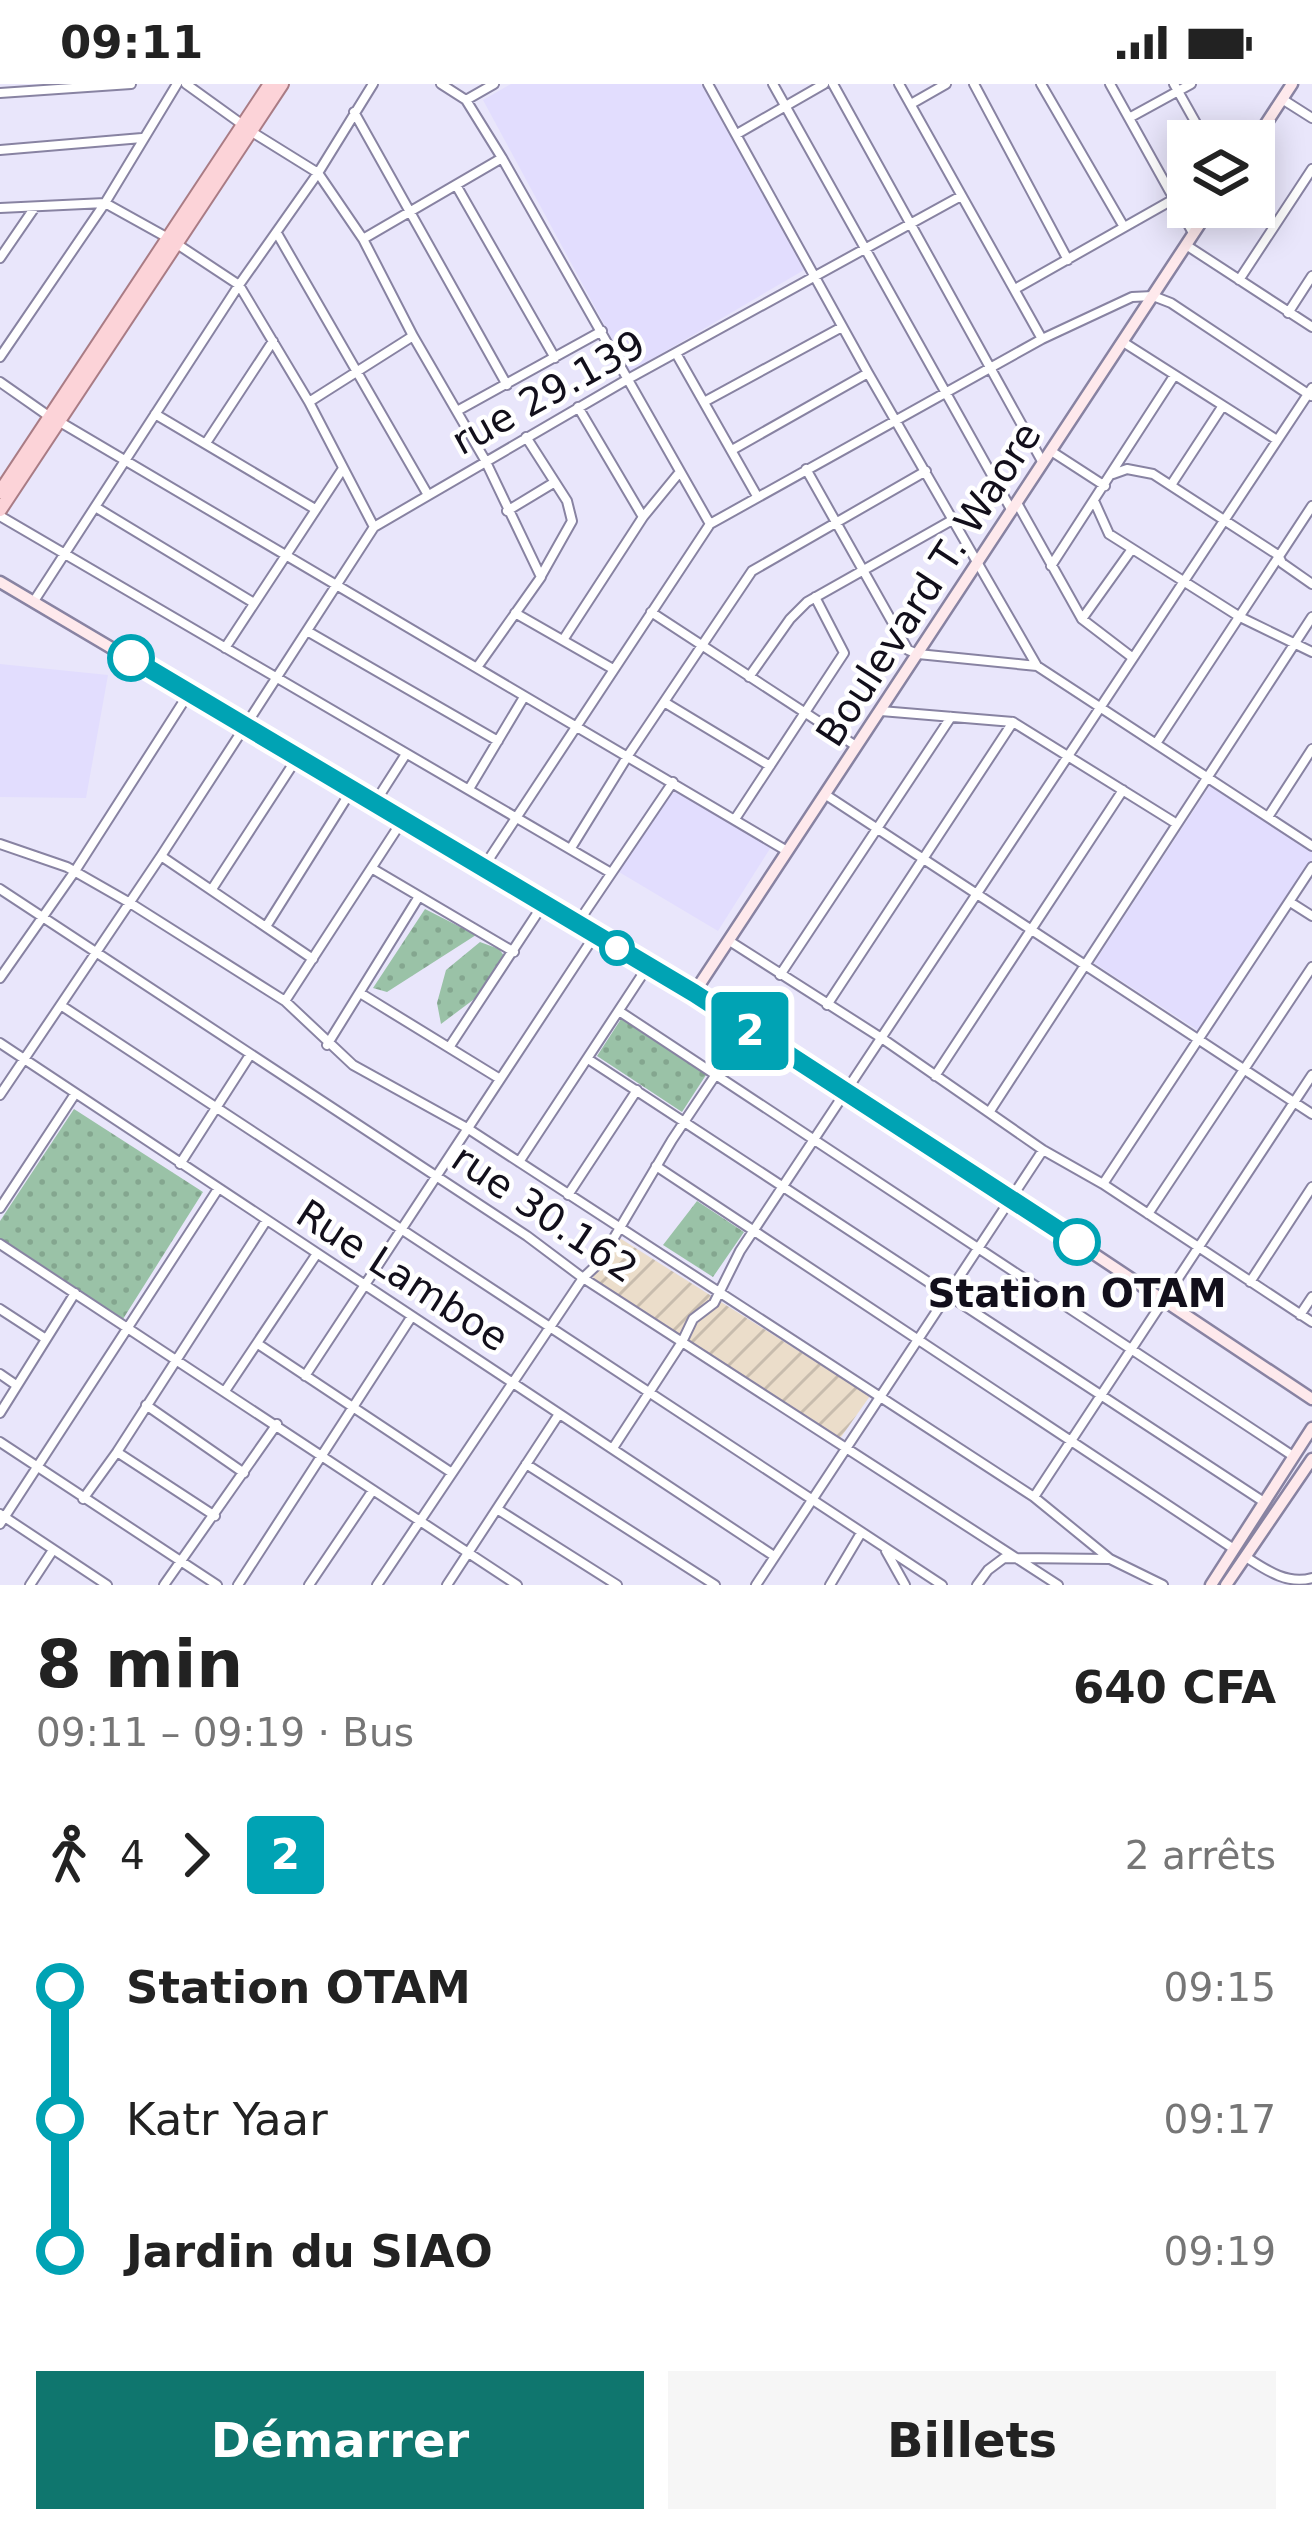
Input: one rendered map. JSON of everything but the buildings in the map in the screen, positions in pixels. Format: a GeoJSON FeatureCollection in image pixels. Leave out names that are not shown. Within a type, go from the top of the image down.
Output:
{"type":"FeatureCollection","features":[{"type":"Feature","properties":{"kind":"main road"},"geometry":{"type":"LineString","coordinates":[[247,128],[270,84]]}},
{"type":"Feature","properties":{"kind":"main road"},"geometry":{"type":"LineString","coordinates":[[0,492],[54,419],[247,128],[282,84]]}},
{"type":"Feature","properties":{"kind":"main road"},"geometry":{"type":"LineString","coordinates":[[0,513],[54,419]]}},
{"type":"Feature","properties":{"kind":"street"},"geometry":{"type":"LineString","coordinates":[[0,93],[125,84]]}},
{"type":"Feature","properties":{"kind":"street"},"geometry":{"type":"LineString","coordinates":[[0,357],[182,84],[319,173],[363,239],[485,460],[541,577]]}},
{"type":"Feature","properties":{"kind":"street"},"geometry":{"type":"LineString","coordinates":[[34,601],[239,285],[319,173],[373,84]]}},
{"type":"Feature","properties":{"kind":"street"},"geometry":{"type":"LineString","coordinates":[[441,84],[466,100],[502,158],[710,524]]}},
{"type":"Feature","properties":{"kind":"street"},"geometry":{"type":"LineString","coordinates":[[466,100],[494,84]]}},
{"type":"Feature","properties":{"kind":"street"},"geometry":{"type":"LineString","coordinates":[[709,84],[1037,666]]}},
{"type":"Feature","properties":{"kind":"street"},"geometry":{"type":"LineString","coordinates":[[773,84],[946,394],[1082,620],[1133,658]]}},
{"type":"Feature","properties":{"kind":"street"},"geometry":{"type":"LineString","coordinates":[[736,134],[828,84],[912,223],[1043,463]]}},
{"type":"Feature","properties":{"kind":"street"},"geometry":{"type":"LineString","coordinates":[[899,84],[1042,339]]}},
{"type":"Feature","properties":{"kind":"street"},"geometry":{"type":"LineString","coordinates":[[911,104],[946,84]]}},
{"type":"Feature","properties":{"kind":"street"},"geometry":{"type":"LineString","coordinates":[[974,84],[1068,260]]}},
{"type":"Feature","properties":{"kind":"street"},"geometry":{"type":"LineString","coordinates":[[1041,84],[1124,227]]}},
{"type":"Feature","properties":{"kind":"street"},"geometry":{"type":"LineString","coordinates":[[1110,84],[1167,187]]}},
{"type":"Feature","properties":{"kind":"street"},"geometry":{"type":"LineString","coordinates":[[1129,118],[1176,87],[1191,84]]}},
{"type":"Feature","properties":{"kind":"street"},"geometry":{"type":"LineString","coordinates":[[1268,120],[1292,84]]}},
{"type":"Feature","properties":{"kind":"street"},"geometry":{"type":"LineString","coordinates":[[1176,87],[1194,120]]}},
{"type":"Feature","properties":{"kind":"street"},"geometry":{"type":"LineString","coordinates":[[1282,99],[1312,118]]}},
{"type":"Feature","properties":{"kind":"street"},"geometry":{"type":"LineString","coordinates":[[354,112],[507,385]]}},
{"type":"Feature","properties":{"kind":"street"},"geometry":{"type":"LineString","coordinates":[[0,150],[142,138]]}},
{"type":"Feature","properties":{"kind":"street"},"geometry":{"type":"LineString","coordinates":[[363,239],[502,158]]}},
{"type":"Feature","properties":{"kind":"street"},"geometry":{"type":"LineString","coordinates":[[1239,280],[1312,169]]}},
{"type":"Feature","properties":{"kind":"street"},"geometry":{"type":"LineString","coordinates":[[455,185],[554,358]]}},
{"type":"Feature","properties":{"kind":"street","name":"rue 29.139"},"geometry":{"type":"LineString","coordinates":[[0,1095],[374,527],[578,407],[961,196]]}},
{"type":"Feature","properties":{"kind":"street"},"geometry":{"type":"LineString","coordinates":[[0,208],[105,203],[239,285],[309,402],[374,527]]}},
{"type":"Feature","properties":{"kind":"street"},"geometry":{"type":"LineString","coordinates":[[1015,289],[1167,204]]}},
{"type":"Feature","properties":{"kind":"street"},"geometry":{"type":"LineString","coordinates":[[0,258],[36,206]]}},
{"type":"Feature","properties":{"kind":"street"},"geometry":{"type":"LineString","coordinates":[[1185,228],[1190,240],[1239,280],[1312,327]]}},
{"type":"Feature","properties":{"kind":"street","name":"Boulevard T. Waore"},"geometry":{"type":"LineString","coordinates":[[694,993],[1198,228]]}},
{"type":"Feature","properties":{"kind":"street"},"geometry":{"type":"LineString","coordinates":[[278,235],[428,495]]}},
{"type":"Feature","properties":{"kind":"street"},"geometry":{"type":"LineString","coordinates":[[1288,313],[1312,276]]}},
{"type":"Feature","properties":{"kind":"street"},"geometry":{"type":"LineString","coordinates":[[483,868],[710,524],[757,496],[1042,339],[1132,297],[1153,296],[1171,303],[1311,393],[1222,519],[754,1232],[719,1293],[693,1319],[613,1448]]}},
{"type":"Feature","properties":{"kind":"street"},"geometry":{"type":"LineString","coordinates":[[704,402],[842,326]]}},
{"type":"Feature","properties":{"kind":"street"},"geometry":{"type":"LineString","coordinates":[[457,411],[602,331]]}},
{"type":"Feature","properties":{"kind":"street"},"geometry":{"type":"LineString","coordinates":[[309,402],[413,336]]}},
{"type":"Feature","properties":{"kind":"street"},"geometry":{"type":"LineString","coordinates":[[206,443],[273,341]]}},
{"type":"Feature","properties":{"kind":"street"},"geometry":{"type":"LineString","coordinates":[[1123,341],[1277,440]]}},
{"type":"Feature","properties":{"kind":"street"},"geometry":{"type":"LineString","coordinates":[[677,355],[757,496]]}},
{"type":"Feature","properties":{"kind":"street"},"geometry":{"type":"LineString","coordinates":[[732,450],[868,373]]}},
{"type":"Feature","properties":{"kind":"street"},"geometry":{"type":"LineString","coordinates":[[1051,566],[1174,376]]}},
{"type":"Feature","properties":{"kind":"street"},"geometry":{"type":"LineString","coordinates":[[0,382],[124,461],[788,851]]}},
{"type":"Feature","properties":{"kind":"street"},"geometry":{"type":"LineString","coordinates":[[578,407],[643,517]]}},
{"type":"Feature","properties":{"kind":"street"},"geometry":{"type":"LineString","coordinates":[[1171,485],[1222,407]]}},
{"type":"Feature","properties":{"kind":"street"},"geometry":{"type":"LineString","coordinates":[[155,414],[315,509]]}},
{"type":"Feature","properties":{"kind":"street"},"geometry":{"type":"LineString","coordinates":[[478,666],[541,577],[572,520],[567,501],[526,437]]}},
{"type":"Feature","properties":{"kind":"street"},"geometry":{"type":"LineString","coordinates":[[1051,451],[1105,486]]}},
{"type":"Feature","properties":{"kind":"street"},"geometry":{"type":"LineString","coordinates":[[806,469],[903,646],[918,654],[1037,666],[1312,846]]}},
{"type":"Feature","properties":{"kind":"street"},"geometry":{"type":"LineString","coordinates":[[225,648],[342,470]]}},
{"type":"Feature","properties":{"kind":"street"},"geometry":{"type":"LineString","coordinates":[[1112,474],[1138,470],[1171,485],[1278,555],[1312,584]]}},
{"type":"Feature","properties":{"kind":"street"},"geometry":{"type":"LineString","coordinates":[[571,848],[628,754],[752,571],[926,471]]}},
{"type":"Feature","properties":{"kind":"street"},"geometry":{"type":"LineString","coordinates":[[562,640],[643,517],[680,473]]}},
{"type":"Feature","properties":{"kind":"street"},"geometry":{"type":"LineString","coordinates":[[507,511],[555,482]]}},
{"type":"Feature","properties":{"kind":"street"},"geometry":{"type":"LineString","coordinates":[[1095,503],[1109,534],[1240,617],[1312,652]]}},
{"type":"Feature","properties":{"kind":"street"},"geometry":{"type":"LineString","coordinates":[[1156,742],[1312,506]]}},
{"type":"Feature","properties":{"kind":"street"},"geometry":{"type":"LineString","coordinates":[[97,508],[254,603]]}},
{"type":"Feature","properties":{"kind":"street"},"geometry":{"type":"LineString","coordinates":[[0,513],[611,872]]}},
{"type":"Feature","properties":{"kind":"street"},"geometry":{"type":"LineString","coordinates":[[749,676],[790,619],[815,597],[954,518]]}},
{"type":"Feature","properties":{"kind":"street"},"geometry":{"type":"LineString","coordinates":[[1082,620],[1132,549]]}},
{"type":"Feature","properties":{"kind":"street"},"geometry":{"type":"LineString","coordinates":[[0,582],[694,993],[1312,1399]]}},
{"type":"Feature","properties":{"kind":"street"},"geometry":{"type":"LineString","coordinates":[[735,819],[845,651],[815,597]]}},
{"type":"Feature","properties":{"kind":"street"},"geometry":{"type":"LineString","coordinates":[[651,612],[857,747]]}},
{"type":"Feature","properties":{"kind":"street"},"geometry":{"type":"LineString","coordinates":[[515,613],[613,669]]}},
{"type":"Feature","properties":{"kind":"street"},"geometry":{"type":"LineString","coordinates":[[990,1112],[1312,616]]}},
{"type":"Feature","properties":{"kind":"street"},"geometry":{"type":"LineString","coordinates":[[306,631],[498,741]]}},
{"type":"Feature","properties":{"kind":"street"},"geometry":{"type":"LineString","coordinates":[[0,978],[4,965],[75,871],[189,693]]}},
{"type":"Feature","properties":{"kind":"street"},"geometry":{"type":"LineString","coordinates":[[469,788],[524,697]]}},
{"type":"Feature","properties":{"kind":"street"},"geometry":{"type":"LineString","coordinates":[[664,702],[770,766]]}},
{"type":"Feature","properties":{"kind":"street"},"geometry":{"type":"LineString","coordinates":[[881,711],[1013,722],[1177,824]]}},
{"type":"Feature","properties":{"kind":"street"},"geometry":{"type":"LineString","coordinates":[[780,975],[952,716]]}},
{"type":"Feature","properties":{"kind":"street"},"geometry":{"type":"LineString","coordinates":[[827,1005],[1013,722]]}},
{"type":"Feature","properties":{"kind":"street"},"geometry":{"type":"LineString","coordinates":[[1268,817],[1312,749]]}},
{"type":"Feature","properties":{"kind":"street"},"geometry":{"type":"LineString","coordinates":[[374,804],[406,754]]}},
{"type":"Feature","properties":{"kind":"street"},"geometry":{"type":"LineString","coordinates":[[212,889],[297,758]]}},
{"type":"Feature","properties":{"kind":"street"},"geometry":{"type":"LineString","coordinates":[[577,924],[673,782]]}},
{"type":"Feature","properties":{"kind":"street"},"geometry":{"type":"LineString","coordinates":[[935,1076],[1124,790]]}},
{"type":"Feature","properties":{"kind":"street"},"geometry":{"type":"LineString","coordinates":[[267,925],[352,791]]}},
{"type":"Feature","properties":{"kind":"street"},"geometry":{"type":"LineString","coordinates":[[826,795],[1312,1114]]}},
{"type":"Feature","properties":{"kind":"street"},"geometry":{"type":"LineString","coordinates":[[285,1001],[401,821]]}},
{"type":"Feature","properties":{"kind":"street"},"geometry":{"type":"LineString","coordinates":[[0,844],[75,871],[285,1001],[352,1065],[467,1128],[881,1394],[1034,1497],[1110,1559],[1163,1585]]}},
{"type":"Feature","properties":{"kind":"street"},"geometry":{"type":"LineString","coordinates":[[161,856],[313,959]]}},
{"type":"Feature","properties":{"kind":"street"},"geometry":{"type":"LineString","coordinates":[[1103,1184],[1312,867]]}},
{"type":"Feature","properties":{"kind":"street"},"geometry":{"type":"LineString","coordinates":[[373,869],[514,952]]}},
{"type":"Feature","properties":{"kind":"street","name":"rue 30.162"},"geometry":{"type":"LineString","coordinates":[[0,890],[438,1177],[583,1278],[1058,1585]]}},
{"type":"Feature","properties":{"kind":"street"},"geometry":{"type":"LineString","coordinates":[[327,1045],[418,898]]}},
{"type":"Feature","properties":{"kind":"street"},"geometry":{"type":"LineString","coordinates":[[1290,902],[1312,916]]}},
{"type":"Feature","properties":{"kind":"street"},"geometry":{"type":"LineString","coordinates":[[450,1046],[544,903]]}},
{"type":"Feature","properties":{"kind":"street"},"geometry":{"type":"LineString","coordinates":[[304,1376],[595,935]]}},
{"type":"Feature","properties":{"kind":"street"},"geometry":{"type":"LineString","coordinates":[[731,942],[1312,1322]]}},
{"type":"Feature","properties":{"kind":"street"},"geometry":{"type":"LineString","coordinates":[[519,1162],[648,967]]}},
{"type":"Feature","properties":{"kind":"street"},"geometry":{"type":"LineString","coordinates":[[1148,1214],[1312,967]]}},
{"type":"Feature","properties":{"kind":"street"},"geometry":{"type":"LineString","coordinates":[[360,993],[500,1079]]}},
{"type":"Feature","properties":{"kind":"street"},"geometry":{"type":"LineString","coordinates":[[62,1006],[942,1585]]}},
{"type":"Feature","properties":{"kind":"street"},"geometry":{"type":"LineString","coordinates":[[619,1011],[1294,1456]]}},
{"type":"Feature","properties":{"kind":"street"},"geometry":{"type":"LineString","coordinates":[[376,1585],[548,1328],[599,1263],[747,1028]]}},
{"type":"Feature","properties":{"kind":"street","name":"Rue Lamboe"},"geometry":{"type":"LineString","coordinates":[[0,1043],[774,1556]]}},
{"type":"Feature","properties":{"kind":"street"},"geometry":{"type":"LineString","coordinates":[[180,1164],[250,1054]]}},
{"type":"Feature","properties":{"kind":"street"},"geometry":{"type":"LineString","coordinates":[[588,1059],[1266,1503]]}},
{"type":"Feature","properties":{"kind":"street"},"geometry":{"type":"LineString","coordinates":[[1034,1497],[1312,1076]]}},
{"type":"Feature","properties":{"kind":"street"},"geometry":{"type":"LineString","coordinates":[[568,1195],[637,1090]]}},
{"type":"Feature","properties":{"kind":"street"},"geometry":{"type":"LineString","coordinates":[[0,1208],[75,1094]]}},
{"type":"Feature","properties":{"kind":"street"},"geometry":{"type":"LineString","coordinates":[[756,1585],[1043,1150]]}},
{"type":"Feature","properties":{"kind":"street"},"geometry":{"type":"LineString","coordinates":[[656,1166],[1240,1553],[1282,1579],[1312,1578]]}},
{"type":"Feature","properties":{"kind":"street"},"geometry":{"type":"LineString","coordinates":[[1250,1282],[1312,1187]]}},
{"type":"Feature","properties":{"kind":"street"},"geometry":{"type":"LineString","coordinates":[[106,1585],[2,1518],[218,1189]]}},
{"type":"Feature","properties":{"kind":"street"},"geometry":{"type":"LineString","coordinates":[[83,1498],[266,1221]]}},
{"type":"Feature","properties":{"kind":"street"},"geometry":{"type":"LineString","coordinates":[[0,1244],[518,1585]]}},
{"type":"Feature","properties":{"kind":"street"},"geometry":{"type":"LineString","coordinates":[[225,1391],[316,1255]]}},
{"type":"Feature","properties":{"kind":"street"},"geometry":{"type":"LineString","coordinates":[[0,1413],[75,1293]]}},
{"type":"Feature","properties":{"kind":"street"},"geometry":{"type":"LineString","coordinates":[[1300,1315],[1312,1298]]}},
{"type":"Feature","properties":{"kind":"street"},"geometry":{"type":"LineString","coordinates":[[0,1309],[46,1339]]}},
{"type":"Feature","properties":{"kind":"street"},"geometry":{"type":"LineString","coordinates":[[238,1585],[412,1316]]}},
{"type":"Feature","properties":{"kind":"street"},"geometry":{"type":"LineString","coordinates":[[258,1344],[452,1473]]}},
{"type":"Feature","properties":{"kind":"street"},"geometry":{"type":"LineString","coordinates":[[0,1374],[16,1385]]}},
{"type":"Feature","properties":{"kind":"street"},"geometry":{"type":"LineString","coordinates":[[146,1405],[244,1473]]}},
{"type":"Feature","properties":{"kind":"street"},"geometry":{"type":"LineString","coordinates":[[447,1585],[559,1414]]}},
{"type":"Feature","properties":{"kind":"street"},"geometry":{"type":"LineString","coordinates":[[164,1585],[277,1424]]}},
{"type":"Feature","properties":{"kind":"street"},"geometry":{"type":"LineString","coordinates":[[1226,1585],[1266,1503],[1312,1428]]}},
{"type":"Feature","properties":{"kind":"street"},"geometry":{"type":"LineString","coordinates":[[0,1442],[217,1585]]}},
{"type":"Feature","properties":{"kind":"street"},"geometry":{"type":"LineString","coordinates":[[117,1452],[215,1516]]}},
{"type":"Feature","properties":{"kind":"street"},"geometry":{"type":"LineString","coordinates":[[526,1464],[715,1585]]}},
{"type":"Feature","properties":{"kind":"street"},"geometry":{"type":"LineString","coordinates":[[1210,1585],[1310,1465]]}},
{"type":"Feature","properties":{"kind":"street"},"geometry":{"type":"LineString","coordinates":[[310,1585],[373,1490]]}},
{"type":"Feature","properties":{"kind":"street"},"geometry":{"type":"LineString","coordinates":[[497,1508],[616,1585]]}},
{"type":"Feature","properties":{"kind":"street"},"geometry":{"type":"LineString","coordinates":[[830,1585],[861,1534]]}},
{"type":"Feature","properties":{"kind":"street"},"geometry":{"type":"LineString","coordinates":[[885,1549],[904,1585]]}},
{"type":"Feature","properties":{"kind":"street"},"geometry":{"type":"LineString","coordinates":[[30,1585],[53,1550]]}},
{"type":"Feature","properties":{"kind":"street"},"geometry":{"type":"LineString","coordinates":[[977,1585],[997,1562],[1015,1556],[1110,1559]]}},
{"type":"Feature","properties":{"kind":"shaded area"},"geometry":{"type":"Polygon","coordinates":[[[511,84],[701,84],[804,270],[630,372],[483,100],[511,84]]]}},
{"type":"Feature","properties":{"kind":"shaded area"},"geometry":{"type":"Polygon","coordinates":[[[0,664],[108,675],[86,798],[0,797],[0,664]]]}},
{"type":"Feature","properties":{"kind":"shaded area"},"geometry":{"type":"Polygon","coordinates":[[[1211,784],[1312,850],[1312,860],[1199,1031],[1094,963],[1211,784]]]}},
{"type":"Feature","properties":{"kind":"shaded area"},"geometry":{"type":"Polygon","coordinates":[[[677,791],[771,847],[718,931],[619,872],[677,791]]]}},
{"type":"Feature","properties":{"kind":"shaded area"},"geometry":{"type":"Polygon","coordinates":[[[618,1237],[870,1396],[839,1440],[592,1279],[618,1237]]]}},
{"type":"Feature","properties":{"kind":"green space"},"geometry":{"type":"Polygon","coordinates":[[[425,909],[476,935],[387,992],[373,988],[425,909]]]}},
{"type":"Feature","properties":{"kind":"green space"},"geometry":{"type":"Polygon","coordinates":[[[480,942],[499,949],[505,957],[477,997],[441,1024],[437,1003],[446,970],[480,942]]]}},
{"type":"Feature","properties":{"kind":"green space"},"geometry":{"type":"Polygon","coordinates":[[[623,1016],[706,1075],[682,1112],[597,1056],[623,1016]]]}},
{"type":"Feature","properties":{"kind":"green space"},"geometry":{"type":"Polygon","coordinates":[[[74,1109],[203,1192],[123,1319],[0,1239],[0,1221],[74,1109]]]}},
{"type":"Feature","properties":{"kind":"green space"},"geometry":{"type":"Polygon","coordinates":[[[697,1201],[744,1232],[713,1277],[663,1245],[697,1201]]]}},
{"type":"Feature","properties":{"kind":"bus line","name":"2"},"geometry":{"type":"LineString","coordinates":[[131,658],[694,993],[1077,1242]]}},
{"type":"Feature","properties":{"kind":"place","name":"Station OTAM"},"geometry":{"type":"Point","coordinates":[1077,1242]}}]}
